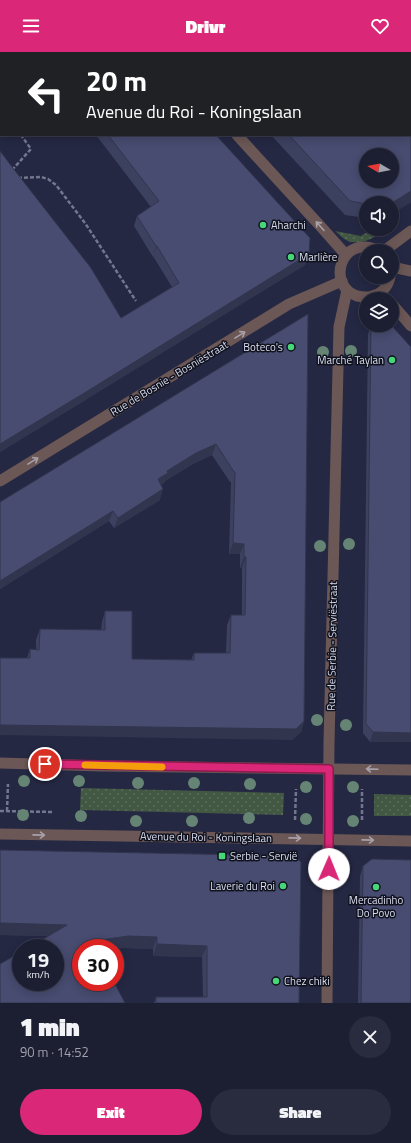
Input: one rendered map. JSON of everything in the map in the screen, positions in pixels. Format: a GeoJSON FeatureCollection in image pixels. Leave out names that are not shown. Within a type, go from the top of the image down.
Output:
{"type":"FeatureCollection","features":[{"type":"Feature","properties":{"kind":"street"},"geometry":{"type":"LineString","coordinates":[[238,136],[346,255],[355,248],[359,247]]}},
{"type":"Feature","properties":{"kind":"street"},"geometry":{"type":"LineString","coordinates":[[393,244],[411,231]]}},
{"type":"Feature","properties":{"kind":"street","name":"Rue de Serbie - Serviëstraat"},"geometry":{"type":"LineString","coordinates":[[327,1003],[329,769],[339,327],[344,286],[340,276],[340,267],[346,255]]}},
{"type":"Feature","properties":{"kind":"street"},"geometry":{"type":"LineString","coordinates":[[399,268],[411,271]]}},
{"type":"Feature","properties":{"kind":"street"},"geometry":{"type":"LineString","coordinates":[[344,286],[354,295],[359,296]]}},
{"type":"Feature","properties":{"kind":"street","name":"Rue de Bosnie - Bosniëstraat"},"geometry":{"type":"LineString","coordinates":[[0,481],[290,304],[344,286]]}},
{"type":"Feature","properties":{"kind":"street"},"geometry":{"type":"LineString","coordinates":[[399,312],[411,326]]}},
{"type":"Feature","properties":{"kind":"street"},"geometry":{"type":"LineString","coordinates":[[0,763],[102,766],[411,770]]}},
{"type":"Feature","properties":{"kind":"street","name":"Avenue du Roi - Koningslaan"},"geometry":{"type":"LineString","coordinates":[[0,834],[411,841]]}},
{"type":"Feature","properties":{"kind":"path"},"geometry":{"type":"LineString","coordinates":[[10,173],[31,149],[21,136]]}},
{"type":"Feature","properties":{"kind":"path"},"geometry":{"type":"LineString","coordinates":[[12,178],[48,178],[56,185],[85,223],[136,301]]}},
{"type":"Feature","properties":{"kind":"path"},"geometry":{"type":"LineString","coordinates":[[295,824],[296,784]]}},
{"type":"Feature","properties":{"kind":"path"},"geometry":{"type":"LineString","coordinates":[[362,785],[362,824]]}},
{"type":"Feature","properties":{"kind":"green space"},"geometry":{"type":"Polygon","coordinates":[[[335,231],[359,236],[377,236],[364,242],[353,242],[346,240],[335,231]]]}},
{"type":"Feature","properties":{"kind":"green space"},"geometry":{"type":"Polygon","coordinates":[[[81,788],[284,793],[283,815],[80,810],[81,788]]]}},
{"type":"Feature","properties":{"kind":"green space"},"geometry":{"type":"Polygon","coordinates":[[[374,794],[411,795],[411,816],[374,816],[374,794]]]}},
{"type":"Feature","properties":{"kind":"building"},"geometry":{"type":"Polygon","coordinates":[[[109,136],[217,136],[310,238],[309,254],[0,444],[0,151],[91,268],[121,318],[179,283],[137,216],[159,201],[109,136]]]}},
{"type":"Feature","properties":{"kind":"building"},"geometry":{"type":"Polygon","coordinates":[[[290,136],[411,136],[411,191],[399,199],[399,196],[359,196],[359,203],[350,201],[290,136]]]}},
{"type":"Feature","properties":{"kind":"building"},"geometry":{"type":"Polygon","coordinates":[[[308,314],[304,721],[296,729],[0,725],[0,658],[30,658],[30,649],[39,650],[40,629],[105,630],[105,611],[132,611],[132,659],[194,660],[194,653],[230,653],[231,615],[245,615],[246,557],[244,557],[244,544],[233,543],[235,472],[216,444],[196,453],[167,471],[168,473],[158,479],[163,489],[118,518],[113,511],[0,581],[0,502],[308,314]]]}},
{"type":"Feature","properties":{"kind":"building"},"geometry":{"type":"Polygon","coordinates":[[[371,332],[397,332],[411,347],[411,733],[373,732],[366,724],[371,332]]]}},
{"type":"Feature","properties":{"kind":"building"},"geometry":{"type":"Polygon","coordinates":[[[0,850],[294,856],[301,862],[299,1003],[156,1003],[156,997],[207,997],[207,946],[157,944],[157,937],[128,936],[107,939],[72,939],[72,991],[119,991],[125,1003],[0,1003],[0,964],[12,957],[12,991],[64,991],[64,939],[43,939],[67,925],[0,923],[0,850]]]}},
{"type":"Feature","properties":{"kind":"building"},"geometry":{"type":"Polygon","coordinates":[[[372,859],[411,860],[411,1003],[361,1003],[363,866],[372,859]]]}},
{"type":"Feature","properties":{"kind":"slow traffic"},"geometry":{"type":"LineString","coordinates":[[85,765],[162,767]]}},
{"type":"Feature","properties":{"kind":"place","name":"Aharchi"},"geometry":{"type":"Point","coordinates":[263,225]}},
{"type":"Feature","properties":{"kind":"place","name":"Marlière"},"geometry":{"type":"Point","coordinates":[291,257]}},
{"type":"Feature","properties":{"kind":"place","name":"Boteco's"},"geometry":{"type":"Point","coordinates":[291,347]}},
{"type":"Feature","properties":{"kind":"place","name":"Marché Taylan"},"geometry":{"type":"Point","coordinates":[392,360]}},
{"type":"Feature","properties":{"kind":"place","name":"Serbie - Servië"},"geometry":{"type":"Point","coordinates":[222,856]}},
{"type":"Feature","properties":{"kind":"place","name":"Laverie du Roi"},"geometry":{"type":"Point","coordinates":[283,886]}},
{"type":"Feature","properties":{"kind":"place","name":"Mercadinho Do Povo"},"geometry":{"type":"Point","coordinates":[376,887]}},
{"type":"Feature","properties":{"kind":"place","name":"Chez chiki"},"geometry":{"type":"Point","coordinates":[276,981]}},
{"type":"Feature","properties":{"kind":"route"},"geometry":{"type":"LineString","coordinates":[[45,764],[329,769],[329,869]]}}]}
